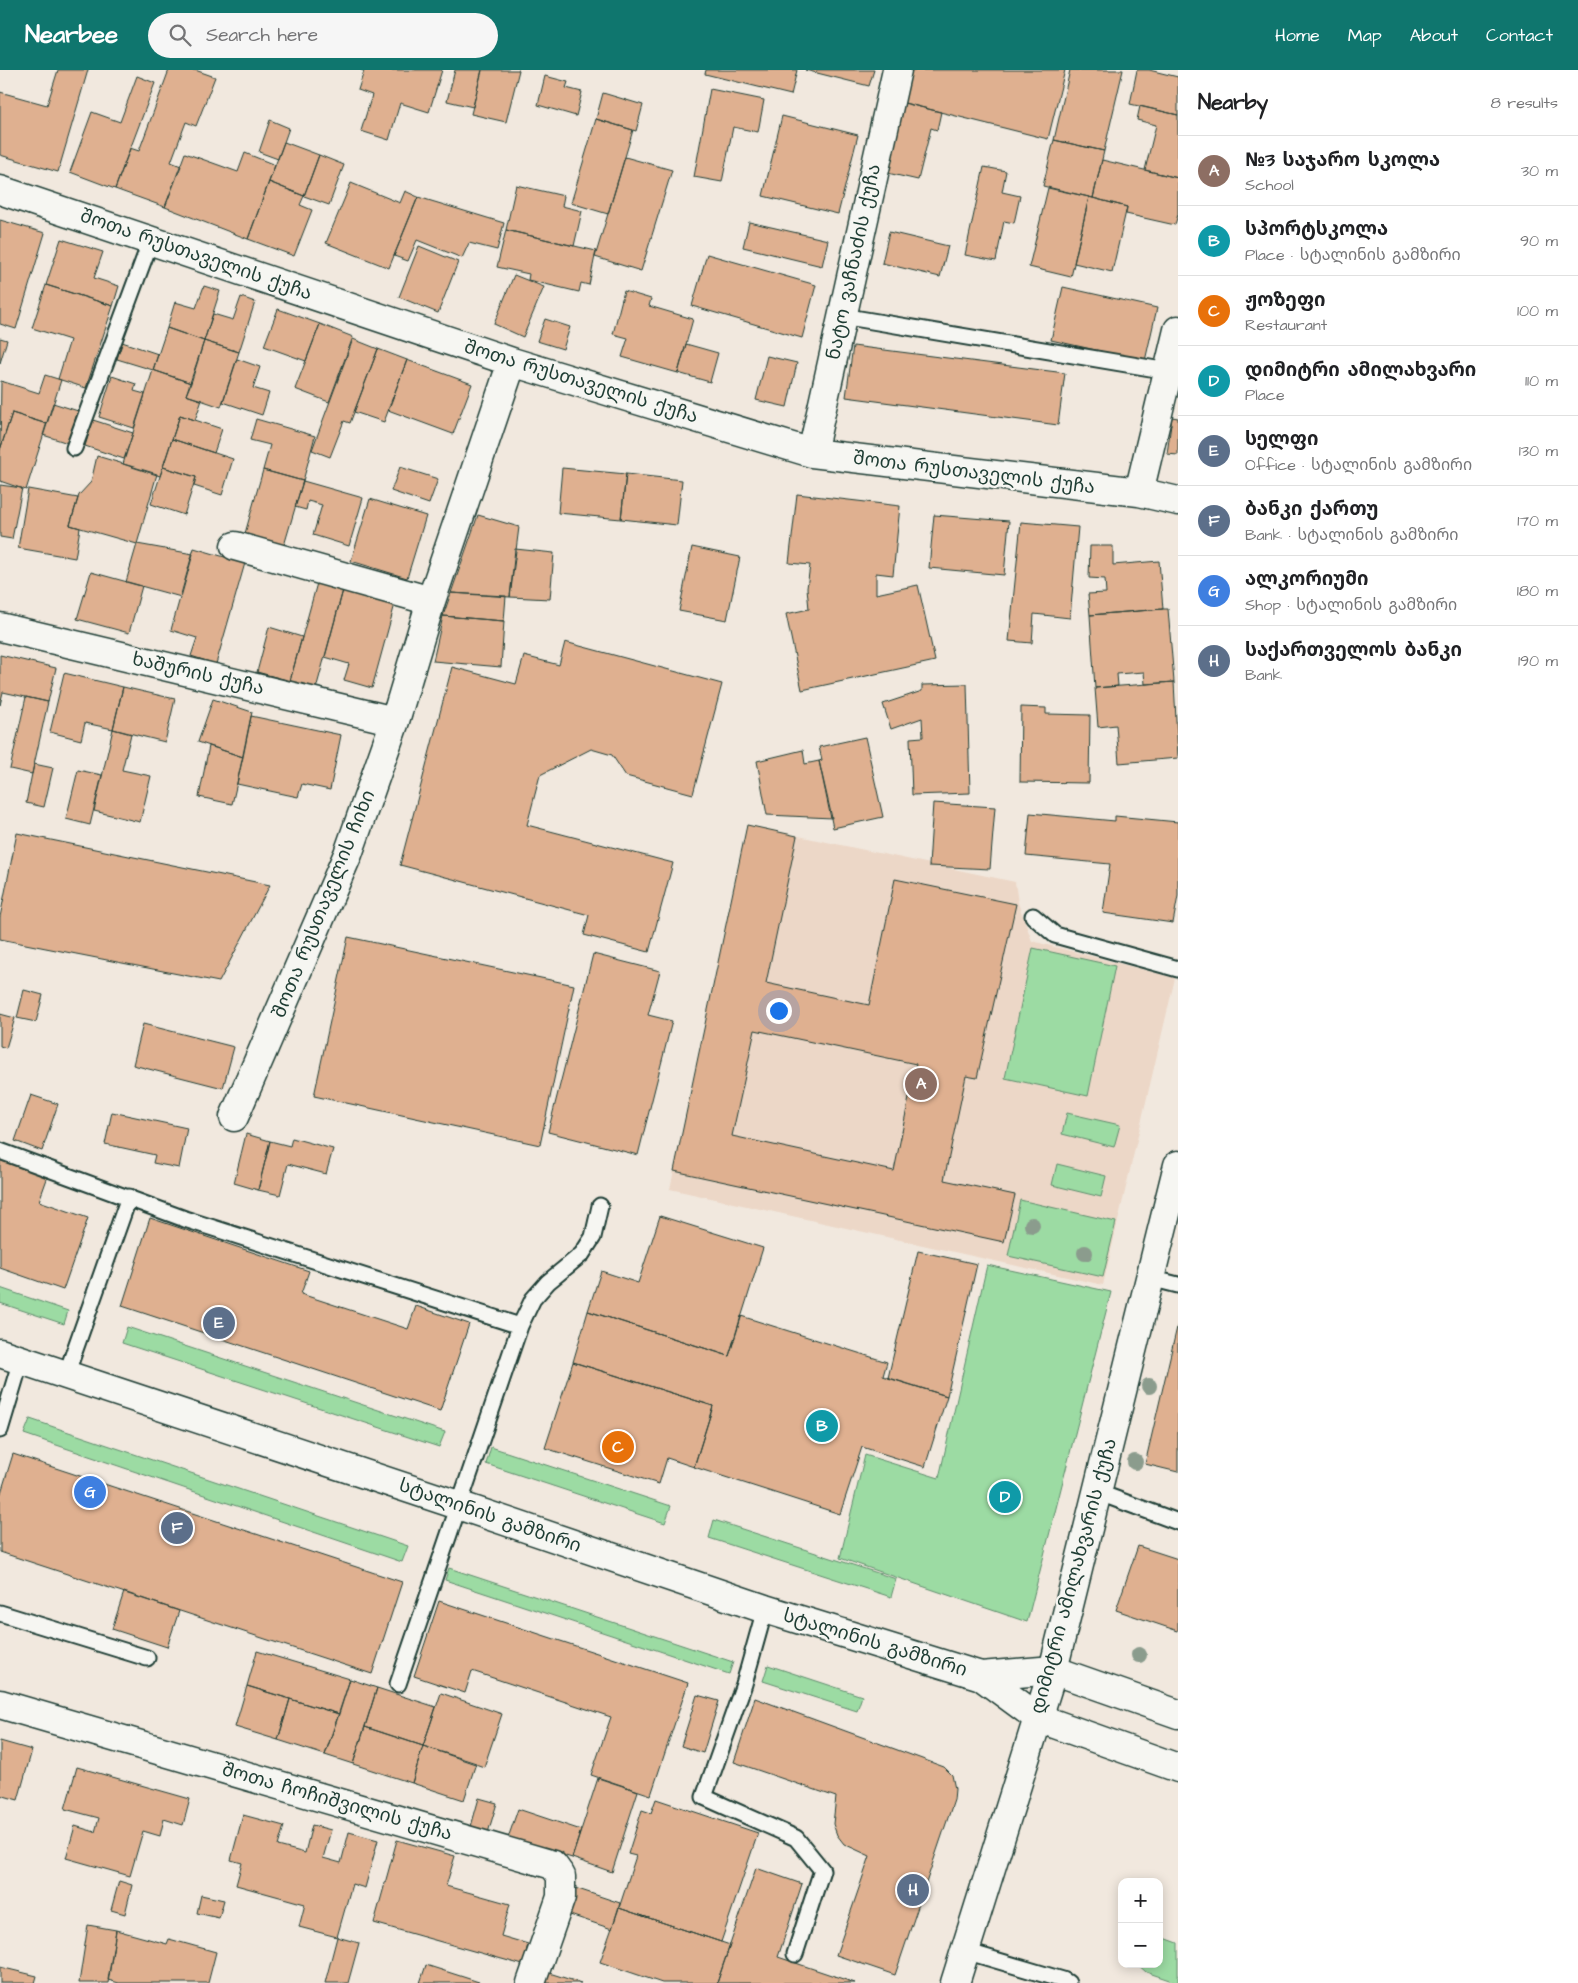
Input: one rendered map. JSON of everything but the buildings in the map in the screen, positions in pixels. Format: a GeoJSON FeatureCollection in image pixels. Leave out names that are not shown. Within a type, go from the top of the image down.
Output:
{"type":"FeatureCollection","features":[{"type":"Feature","properties":{"kind":"street","name":"ნატო ვაჩნაძის ქუჩა"},"geometry":{"type":"LineString","coordinates":[[812,453],[897,70]]}},
{"type":"Feature","properties":{"kind":"street","name":"შოთა რუსთაველის ქუჩა"},"geometry":{"type":"LineString","coordinates":[[0,190],[512,362],[812,453],[1139,492],[1178,501]]}},
{"type":"Feature","properties":{"kind":"street"},"geometry":{"type":"LineString","coordinates":[[1139,492],[1178,330]]}},
{"type":"Feature","properties":{"kind":"street","name":"შოთა რუსთაველის ჩიხი"},"geometry":{"type":"LineString","coordinates":[[234,1117],[348,854],[395,721],[431,601],[512,362]]}},
{"type":"Feature","properties":{"kind":"street"},"geometry":{"type":"LineString","coordinates":[[235,546],[431,601]]}},
{"type":"Feature","properties":{"kind":"street","name":"ხაშურის ქუჩა"},"geometry":{"type":"LineString","coordinates":[[0,627],[395,721]]}},
{"type":"Feature","properties":{"kind":"street","name":"დიმიტრი ამილახვარის ქუჩა"},"geometry":{"type":"LineString","coordinates":[[955,1983],[1053,1670],[1178,1166]]}},
{"type":"Feature","properties":{"kind":"street","name":"სტალინის გამზირი"},"geometry":{"type":"LineString","coordinates":[[10,1357],[765,1609],[981,1676],[1038,1718],[1178,1768]]}},
{"type":"Feature","properties":{"kind":"street","name":"სტალინის გამზირი"},"geometry":{"type":"LineString","coordinates":[[981,1676],[1053,1670],[1178,1714]]}},
{"type":"Feature","properties":{"kind":"street","name":"შოთა ჩოჩიშვილის ქუჩა"},"geometry":{"type":"LineString","coordinates":[[0,1704],[553,1865],[561,1876],[561,1897],[531,1983]]}},
{"type":"Feature","properties":{"kind":"lane"},"geometry":{"type":"LineString","coordinates":[[74,448],[151,240]]}},
{"type":"Feature","properties":{"kind":"lane"},"geometry":{"type":"LineString","coordinates":[[842,316],[1168,371]]}},
{"type":"Feature","properties":{"kind":"lane"},"geometry":{"type":"LineString","coordinates":[[1033,916],[1055,935],[1178,970]]}},
{"type":"Feature","properties":{"kind":"lane"},"geometry":{"type":"LineString","coordinates":[[0,1151],[185,1219],[520,1326]]}},
{"type":"Feature","properties":{"kind":"lane"},"geometry":{"type":"LineString","coordinates":[[66,1375],[129,1197]]}},
{"type":"Feature","properties":{"kind":"lane"},"geometry":{"type":"LineString","coordinates":[[398,1684],[520,1326],[533,1299],[582,1254],[593,1237],[600,1206]]}},
{"type":"Feature","properties":{"kind":"lane"},"geometry":{"type":"LineString","coordinates":[[1150,1278],[1178,1285]]}},
{"type":"Feature","properties":{"kind":"lane"},"geometry":{"type":"LineString","coordinates":[[0,1430],[10,1357]]}},
{"type":"Feature","properties":{"kind":"lane"},"geometry":{"type":"LineString","coordinates":[[1097,1492],[1178,1522]]}},
{"type":"Feature","properties":{"kind":"lane"},"geometry":{"type":"LineString","coordinates":[[765,1609],[744,1684],[704,1798],[796,1838],[822,1870],[795,1954]]}},
{"type":"Feature","properties":{"kind":"lane"},"geometry":{"type":"LineString","coordinates":[[0,1613],[147,1658]]}},
{"type":"Feature","properties":{"kind":"lane"},"geometry":{"type":"LineString","coordinates":[[965,1951],[1068,1983]]}},
{"type":"Feature","properties":{"kind":"shaded area"},"geometry":{"type":"Polygon","coordinates":[[[747,825],[1015,882],[1018,903],[1032,941],[1175,978],[1103,1285],[670,1189],[747,825]]]}},
{"type":"Feature","properties":{"kind":"green space"},"geometry":{"type":"Polygon","coordinates":[[[1033,948],[1115,966],[1088,1096],[1005,1078],[1033,948]]]}},
{"type":"Feature","properties":{"kind":"green space"},"geometry":{"type":"Polygon","coordinates":[[[1067,1113],[1120,1125],[1114,1147],[1062,1134],[1067,1113]]]}},
{"type":"Feature","properties":{"kind":"green space"},"geometry":{"type":"Polygon","coordinates":[[[1057,1164],[1106,1176],[1101,1197],[1052,1185],[1057,1164]]]}},
{"type":"Feature","properties":{"kind":"green space"},"geometry":{"type":"Polygon","coordinates":[[[1020,1200],[1116,1222],[1103,1277],[1008,1256],[1020,1200]]]}},
{"type":"Feature","properties":{"kind":"green space"},"geometry":{"type":"Polygon","coordinates":[[[987,1265],[1111,1292],[1027,1622],[840,1558],[865,1455],[939,1478],[987,1265]]]}},
{"type":"Feature","properties":{"kind":"green space"},"geometry":{"type":"Polygon","coordinates":[[[0,1288],[68,1311],[64,1324],[0,1303],[0,1288]]]}},
{"type":"Feature","properties":{"kind":"green space"},"geometry":{"type":"Polygon","coordinates":[[[127,1327],[445,1432],[439,1447],[122,1343],[127,1327]]]}},
{"type":"Feature","properties":{"kind":"green space"},"geometry":{"type":"Polygon","coordinates":[[[30,1419],[408,1546],[402,1562],[24,1434],[30,1419]]]}},
{"type":"Feature","properties":{"kind":"green space"},"geometry":{"type":"Polygon","coordinates":[[[491,1447],[671,1506],[665,1523],[486,1464],[491,1447]]]}},
{"type":"Feature","properties":{"kind":"green space"},"geometry":{"type":"Polygon","coordinates":[[[714,1520],[896,1579],[891,1597],[709,1538],[714,1520]]]}},
{"type":"Feature","properties":{"kind":"green space"},"geometry":{"type":"Polygon","coordinates":[[[449,1568],[733,1662],[729,1674],[445,1580],[449,1568]]]}},
{"type":"Feature","properties":{"kind":"green space"},"geometry":{"type":"Polygon","coordinates":[[[768,1665],[862,1696],[857,1711],[763,1681],[768,1665]]]}},
{"type":"Feature","properties":{"kind":"green space"},"geometry":{"type":"Polygon","coordinates":[[[1163,1937],[1178,1943],[1178,1983],[1146,1972],[1142,1968],[1163,1968],[1163,1937]]]}},
{"type":"Feature","properties":{"kind":"place","name":"№3 საჯარო სკოლა"},"geometry":{"type":"Point","coordinates":[921,1084]}},
{"type":"Feature","properties":{"kind":"place","name":"სელფი"},"geometry":{"type":"Point","coordinates":[219,1323]}},
{"type":"Feature","properties":{"kind":"place","name":"სპორტსკოლა"},"geometry":{"type":"Point","coordinates":[822,1426]}},
{"type":"Feature","properties":{"kind":"place","name":"ჟოზეფი"},"geometry":{"type":"Point","coordinates":[618,1447]}},
{"type":"Feature","properties":{"kind":"place","name":"ალკორიუმი"},"geometry":{"type":"Point","coordinates":[90,1492]}},
{"type":"Feature","properties":{"kind":"place","name":"დიმიტრი ამილახვარი"},"geometry":{"type":"Point","coordinates":[1005,1497]}},
{"type":"Feature","properties":{"kind":"place","name":"ბანკი ქართუ"},"geometry":{"type":"Point","coordinates":[177,1528]}},
{"type":"Feature","properties":{"kind":"place","name":"საქართველოს ბანკი"},"geometry":{"type":"Point","coordinates":[913,1890]}}]}
